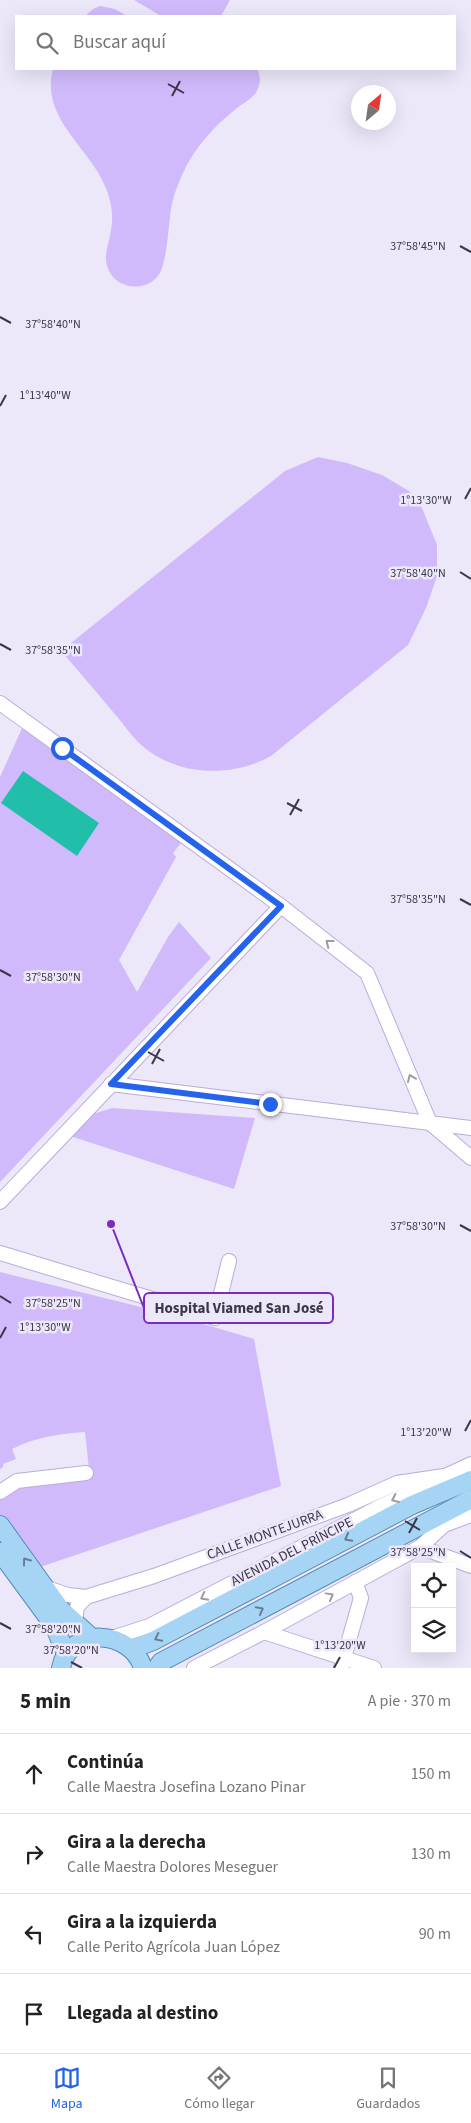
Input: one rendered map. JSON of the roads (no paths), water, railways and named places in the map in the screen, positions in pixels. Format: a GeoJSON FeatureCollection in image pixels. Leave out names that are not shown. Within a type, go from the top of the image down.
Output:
{"type":"FeatureCollection","features":[{"type":"Feature","properties":{"kind":"main road","name":"AVENIDA DEL PRÍNCIPE"},"geometry":{"type":"LineString","coordinates":[[132,1649],[153,1641],[412,1505],[471,1480]]}},
{"type":"Feature","properties":{"kind":"main road"},"geometry":{"type":"LineString","coordinates":[[157,1668],[161,1662],[471,1499]]}},
{"type":"Feature","properties":{"kind":"main road"},"geometry":{"type":"LineString","coordinates":[[0,1525],[61,1610],[92,1638]]}},
{"type":"Feature","properties":{"kind":"main road"},"geometry":{"type":"LineString","coordinates":[[0,1552],[55,1627],[63,1661]]}},
{"type":"Feature","properties":{"kind":"main road"},"geometry":{"type":"LineString","coordinates":[[63,1661],[79,1643],[92,1638],[112,1638],[132,1649],[141,1661],[143,1668]]}},
{"type":"Feature","properties":{"kind":"street"},"geometry":{"type":"LineString","coordinates":[[0,703],[281,906],[367,973],[430,1123],[471,1158]]}},
{"type":"Feature","properties":{"kind":"street"},"geometry":{"type":"LineString","coordinates":[[0,1202],[281,906]]}},
{"type":"Feature","properties":{"kind":"street"},"geometry":{"type":"LineString","coordinates":[[111,1084],[471,1128]]}},
{"type":"Feature","properties":{"kind":"street"},"geometry":{"type":"LineString","coordinates":[[0,1253],[215,1318],[229,1261]]}},
{"type":"Feature","properties":{"kind":"street","name":"AVENIDA DEL PRÍNCIPE"},"geometry":{"type":"LineString","coordinates":[[112,1638],[149,1626],[383,1505],[471,1464]]}},
{"type":"Feature","properties":{"kind":"street"},"geometry":{"type":"LineString","coordinates":[[0,1492],[17,1481],[86,1473]]}},
{"type":"Feature","properties":{"kind":"street","name":"CALLE MONTEJURRA"},"geometry":{"type":"LineString","coordinates":[[86,1597],[154,1576],[348,1505],[396,1483],[444,1476]]}},
{"type":"Feature","properties":{"kind":"street"},"geometry":{"type":"LineString","coordinates":[[194,1668],[420,1547],[444,1525],[471,1514]]}},
{"type":"Feature","properties":{"kind":"street"},"geometry":{"type":"LineString","coordinates":[[420,1547],[471,1566]]}},
{"type":"Feature","properties":{"kind":"street"},"geometry":{"type":"LineString","coordinates":[[342,1663],[361,1598],[355,1582]]}},
{"type":"Feature","properties":{"kind":"street"},"geometry":{"type":"LineString","coordinates":[[44,1586],[68,1595],[86,1597]]}},
{"type":"Feature","properties":{"kind":"street"},"geometry":{"type":"LineString","coordinates":[[75,1623],[77,1607],[86,1597]]}},
{"type":"Feature","properties":{"kind":"street"},"geometry":{"type":"LineString","coordinates":[[264,1632],[342,1663],[374,1668]]}},
{"type":"Feature","properties":{"kind":"place","name":"Hospital Viamed San José"},"geometry":{"type":"Point","coordinates":[111,1224]}}]}
